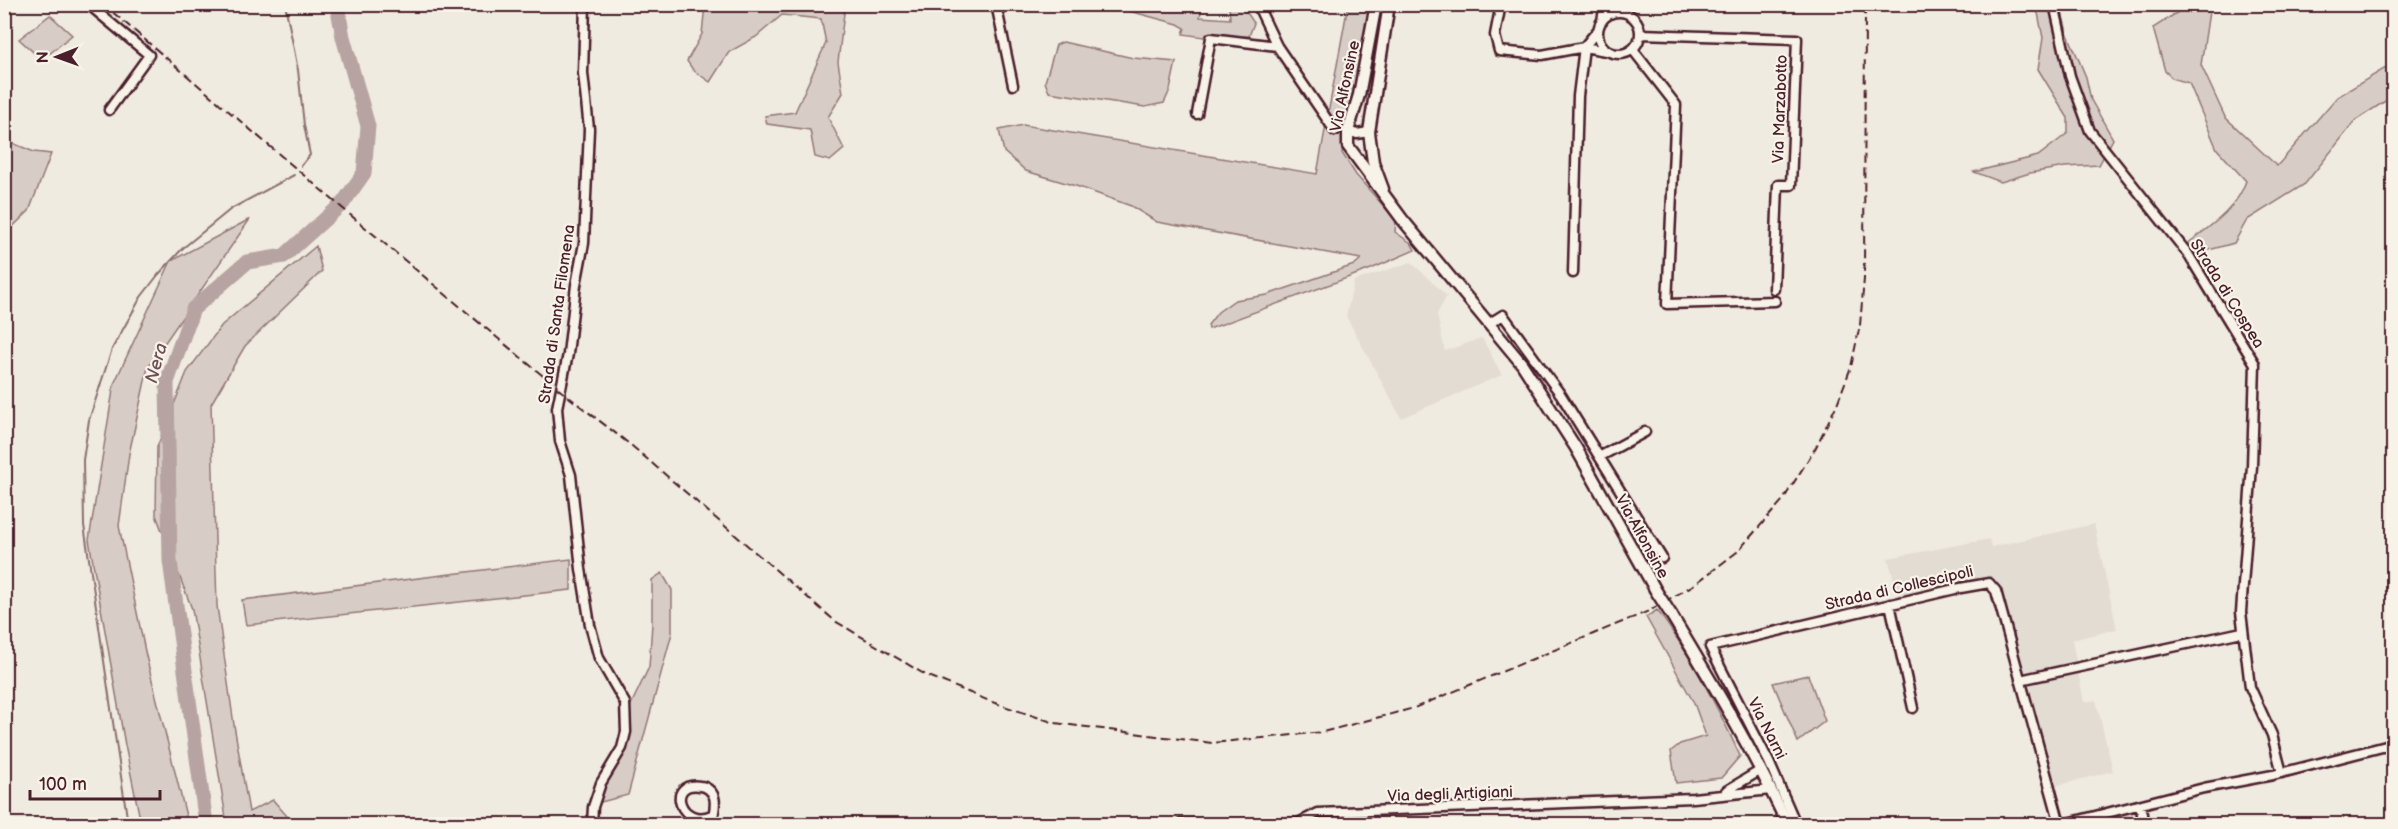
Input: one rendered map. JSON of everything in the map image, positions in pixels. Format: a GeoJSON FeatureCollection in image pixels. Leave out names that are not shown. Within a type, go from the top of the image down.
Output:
{"type":"FeatureCollection","features":[{"type":"Feature","properties":{"kind":"main road","name":"Via Alfonsine"},"geometry":{"type":"LineString","coordinates":[[1376,4],[1359,94],[1348,131],[1348,146],[1386,198],[1522,364],[1576,448],[1656,591],[1725,704],[1761,770]]}},
{"type":"Feature","properties":{"kind":"main road","name":"Via Alfonsine"},"geometry":{"type":"LineString","coordinates":[[1386,198],[1373,162],[1369,132],[1389,4]]}},
{"type":"Feature","properties":{"kind":"main road","name":"Via Narni"},"geometry":{"type":"LineString","coordinates":[[1761,770],[1787,825]]}},
{"type":"Feature","properties":{"kind":"street"},"geometry":{"type":"LineString","coordinates":[[88,4],[148,55],[109,110]]}},
{"type":"Feature","properties":{"kind":"street","name":"Strada di Santa Filomena"},"geometry":{"type":"LineString","coordinates":[[585,4],[583,73],[589,129],[584,243],[576,285],[568,354],[557,408],[560,441],[571,475],[581,569],[590,625],[599,658],[625,703],[626,732],[622,748],[601,783],[593,807],[592,825]]}},
{"type":"Feature","properties":{"kind":"street"},"geometry":{"type":"LineString","coordinates":[[996,4],[1013,85]]}},
{"type":"Feature","properties":{"kind":"street"},"geometry":{"type":"LineString","coordinates":[[1257,4],[1277,46],[1335,131]]}},
{"type":"Feature","properties":{"kind":"street"},"geometry":{"type":"LineString","coordinates":[[1501,4],[1495,35],[1499,51],[1542,55],[1584,47],[1620,55],[1633,50],[1640,34],[1639,27],[1631,16],[1616,8],[1602,21]]}},
{"type":"Feature","properties":{"kind":"street"},"geometry":{"type":"LineString","coordinates":[[1573,273],[1578,96],[1584,47],[1598,30],[1605,4]]}},
{"type":"Feature","properties":{"kind":"street","name":"Strada di Cospea"},"geometry":{"type":"LineString","coordinates":[[2054,4],[2070,76],[2090,131],[2188,254],[2254,364],[2252,466],[2241,612],[2242,632],[2250,687],[2271,735],[2282,773]]}},
{"type":"Feature","properties":{"kind":"street"},"geometry":{"type":"LineString","coordinates":[[1598,30],[1598,40],[1606,51]]}},
{"type":"Feature","properties":{"kind":"street","name":"Via Marzabotto"},"geometry":{"type":"LineString","coordinates":[[1640,34],[1797,39],[1791,185],[1778,185],[1774,289]]}},
{"type":"Feature","properties":{"kind":"street"},"geometry":{"type":"LineString","coordinates":[[1197,114],[1211,38],[1277,46]]}},
{"type":"Feature","properties":{"kind":"street"},"geometry":{"type":"LineString","coordinates":[[1633,50],[1676,105],[1667,304],[1775,301]]}},
{"type":"Feature","properties":{"kind":"street"},"geometry":{"type":"LineString","coordinates":[[1348,131],[1357,134],[1369,132]]}},
{"type":"Feature","properties":{"kind":"street","name":"Via Alfonsine"},"geometry":{"type":"LineString","coordinates":[[1490,323],[1503,315],[1561,395],[1662,558]]}},
{"type":"Feature","properties":{"kind":"street"},"geometry":{"type":"LineString","coordinates":[[1600,456],[1645,432]]}},
{"type":"Feature","properties":{"kind":"street","name":"Strada di Collescipoli"},"geometry":{"type":"LineString","coordinates":[[1710,646],[1890,604],[1989,584],[1996,591],[2062,825],[2204,788],[2282,773],[2394,744]]}},
{"type":"Feature","properties":{"kind":"street","name":"Strada di Collescipoli"},"geometry":{"type":"LineString","coordinates":[[1890,604],[1913,708]]}},
{"type":"Feature","properties":{"kind":"street"},"geometry":{"type":"LineString","coordinates":[[2020,680],[2242,632]]}},
{"type":"Feature","properties":{"kind":"street","name":"Via Narni"},"geometry":{"type":"LineString","coordinates":[[1710,646],[1769,762],[1796,825]]}},
{"type":"Feature","properties":{"kind":"street","name":"Via degli Artigiani"},"geometry":{"type":"LineString","coordinates":[[1723,793],[1761,770]]}},
{"type":"Feature","properties":{"kind":"street"},"geometry":{"type":"LineString","coordinates":[[712,814],[706,820],[698,822],[683,815],[679,800],[683,792],[697,785],[711,792],[715,799],[712,814],[713,825]]}},
{"type":"Feature","properties":{"kind":"street","name":"Via degli Artigiani"},"geometry":{"type":"LineString","coordinates":[[1181,825],[1298,823],[1318,813],[1681,798],[1771,790]]}},
{"type":"Feature","properties":{"kind":"street"},"geometry":{"type":"LineString","coordinates":[[2141,805],[2143,825]]}},
{"type":"Feature","properties":{"kind":"shaded area"},"geometry":{"type":"Polygon","coordinates":[[[705,5],[845,5],[838,62],[843,93],[828,117],[844,149],[830,161],[815,157],[810,130],[767,124],[765,116],[795,112],[826,43],[821,19],[782,15],[756,37],[729,52],[710,82],[693,70],[687,61],[702,34],[705,5]]]}},
{"type":"Feature","properties":{"kind":"shaded area"},"geometry":{"type":"Polygon","coordinates":[[[1069,5],[1202,5],[1200,17],[1230,19],[1229,5],[1242,5],[1254,23],[1249,36],[1211,38],[1183,34],[1185,28],[1178,24],[1129,11],[1069,5]]]}},
{"type":"Feature","properties":{"kind":"shaded area"},"geometry":{"type":"Polygon","coordinates":[[[1348,5],[1371,5],[1357,85],[1343,136],[1342,153],[1356,175],[1396,220],[1395,232],[1411,243],[1415,250],[1371,269],[1209,329],[1208,325],[1218,312],[1235,300],[1267,295],[1354,265],[1361,259],[1157,222],[1131,206],[1026,171],[1004,152],[999,130],[1023,125],[1317,174],[1348,5]]]}},
{"type":"Feature","properties":{"kind":"shaded area"},"geometry":{"type":"Polygon","coordinates":[[[2026,5],[2060,5],[2067,32],[2086,77],[2091,100],[2113,139],[2099,165],[2065,167],[2030,173],[2001,182],[1974,172],[2038,156],[2068,133],[2068,118],[2038,69],[2043,38],[2038,13],[2026,5]]]}},
{"type":"Feature","properties":{"kind":"shaded area"},"geometry":{"type":"Polygon","coordinates":[[[2186,5],[2210,5],[2201,65],[2225,117],[2277,166],[2337,97],[2394,63],[2393,96],[2356,120],[2305,184],[2247,220],[2234,243],[2195,254],[2187,244],[2229,209],[2246,181],[2217,149],[2189,83],[2172,78],[2165,71],[2153,28],[2186,5]]]}},
{"type":"Feature","properties":{"kind":"shaded area"},"geometry":{"type":"Polygon","coordinates":[[[50,15],[72,35],[42,60],[19,39],[50,15]]]}},
{"type":"Feature","properties":{"kind":"shaded area"},"geometry":{"type":"Polygon","coordinates":[[[1063,42],[1133,58],[1176,62],[1170,90],[1164,103],[1145,107],[1049,92],[1045,82],[1056,45],[1063,42]]]}},
{"type":"Feature","properties":{"kind":"shaded area"},"geometry":{"type":"Polygon","coordinates":[[[10,142],[34,152],[51,154],[29,211],[5,234],[5,148],[10,142]]]}},
{"type":"Feature","properties":{"kind":"shaded area"},"geometry":{"type":"Polygon","coordinates":[[[250,219],[148,367],[129,454],[119,526],[146,656],[188,824],[141,824],[89,540],[114,384],[171,261],[250,219]]]}},
{"type":"Feature","properties":{"kind":"shaded area"},"geometry":{"type":"Polygon","coordinates":[[[316,246],[322,271],[245,346],[211,404],[217,606],[249,812],[273,800],[287,816],[288,824],[253,824],[251,819],[251,824],[227,824],[192,609],[156,515],[157,447],[187,372],[222,325],[316,246]]]}},
{"type":"Feature","properties":{"kind":"shaded area"},"geometry":{"type":"Polygon","coordinates":[[[1411,262],[1447,296],[1437,314],[1445,351],[1482,338],[1502,375],[1401,418],[1346,316],[1354,281],[1411,262]]]}},
{"type":"Feature","properties":{"kind":"shaded area"},"geometry":{"type":"Polygon","coordinates":[[[2094,524],[2117,629],[2072,640],[2084,702],[2096,700],[2113,771],[2056,786],[1991,579],[1899,599],[1888,558],[1989,539],[1991,547],[2094,524]]]}},
{"type":"Feature","properties":{"kind":"shaded area"},"geometry":{"type":"Polygon","coordinates":[[[571,559],[571,590],[246,625],[242,600],[571,559]]]}},
{"type":"Feature","properties":{"kind":"shaded area"},"geometry":{"type":"Polygon","coordinates":[[[662,573],[672,590],[672,633],[628,795],[601,802],[602,787],[616,757],[628,711],[649,667],[652,580],[662,573]]]}},
{"type":"Feature","properties":{"kind":"shaded area"},"geometry":{"type":"Polygon","coordinates":[[[1657,610],[1703,681],[1740,756],[1721,778],[1676,783],[1671,751],[1680,744],[1706,736],[1694,703],[1646,617],[1657,610]]]}},
{"type":"Feature","properties":{"kind":"shaded area"},"geometry":{"type":"Polygon","coordinates":[[[1808,675],[1825,721],[1798,742],[1773,683],[1808,675]]]}},
{"type":"Feature","properties":{"kind":"shaded area"},"geometry":{"type":"Polygon","coordinates":[[[2140,798],[2137,824],[2071,824],[2069,818],[2140,798]]]}},
{"type":"Feature","properties":{"kind":"waterway"},"geometry":{"type":"LineString","coordinates":[[285,4],[298,70],[310,155],[301,166]]}},
{"type":"Feature","properties":{"kind":"waterway","name":"Nera"},"geometry":{"type":"LineString","coordinates":[[206,824],[170,561],[167,382],[193,309],[247,262],[284,256],[343,203],[364,173],[368,126],[343,37],[337,4]]}},
{"type":"Feature","properties":{"kind":"waterway"},"geometry":{"type":"LineString","coordinates":[[128,824],[84,525],[83,460],[89,420],[112,349],[141,297],[158,275],[183,248],[231,209],[294,175]]}},
{"type":"Feature","properties":{"kind":"railway"},"geometry":{"type":"LineString","coordinates":[[103,4],[561,391],[632,446],[835,621],[924,674],[992,702],[1055,723],[1212,743],[1323,732],[1414,708],[1649,611],[1695,584],[1737,552],[1783,500],[1816,447],[1837,404],[1851,367],[1860,325],[1864,279],[1865,4]]}}]}
